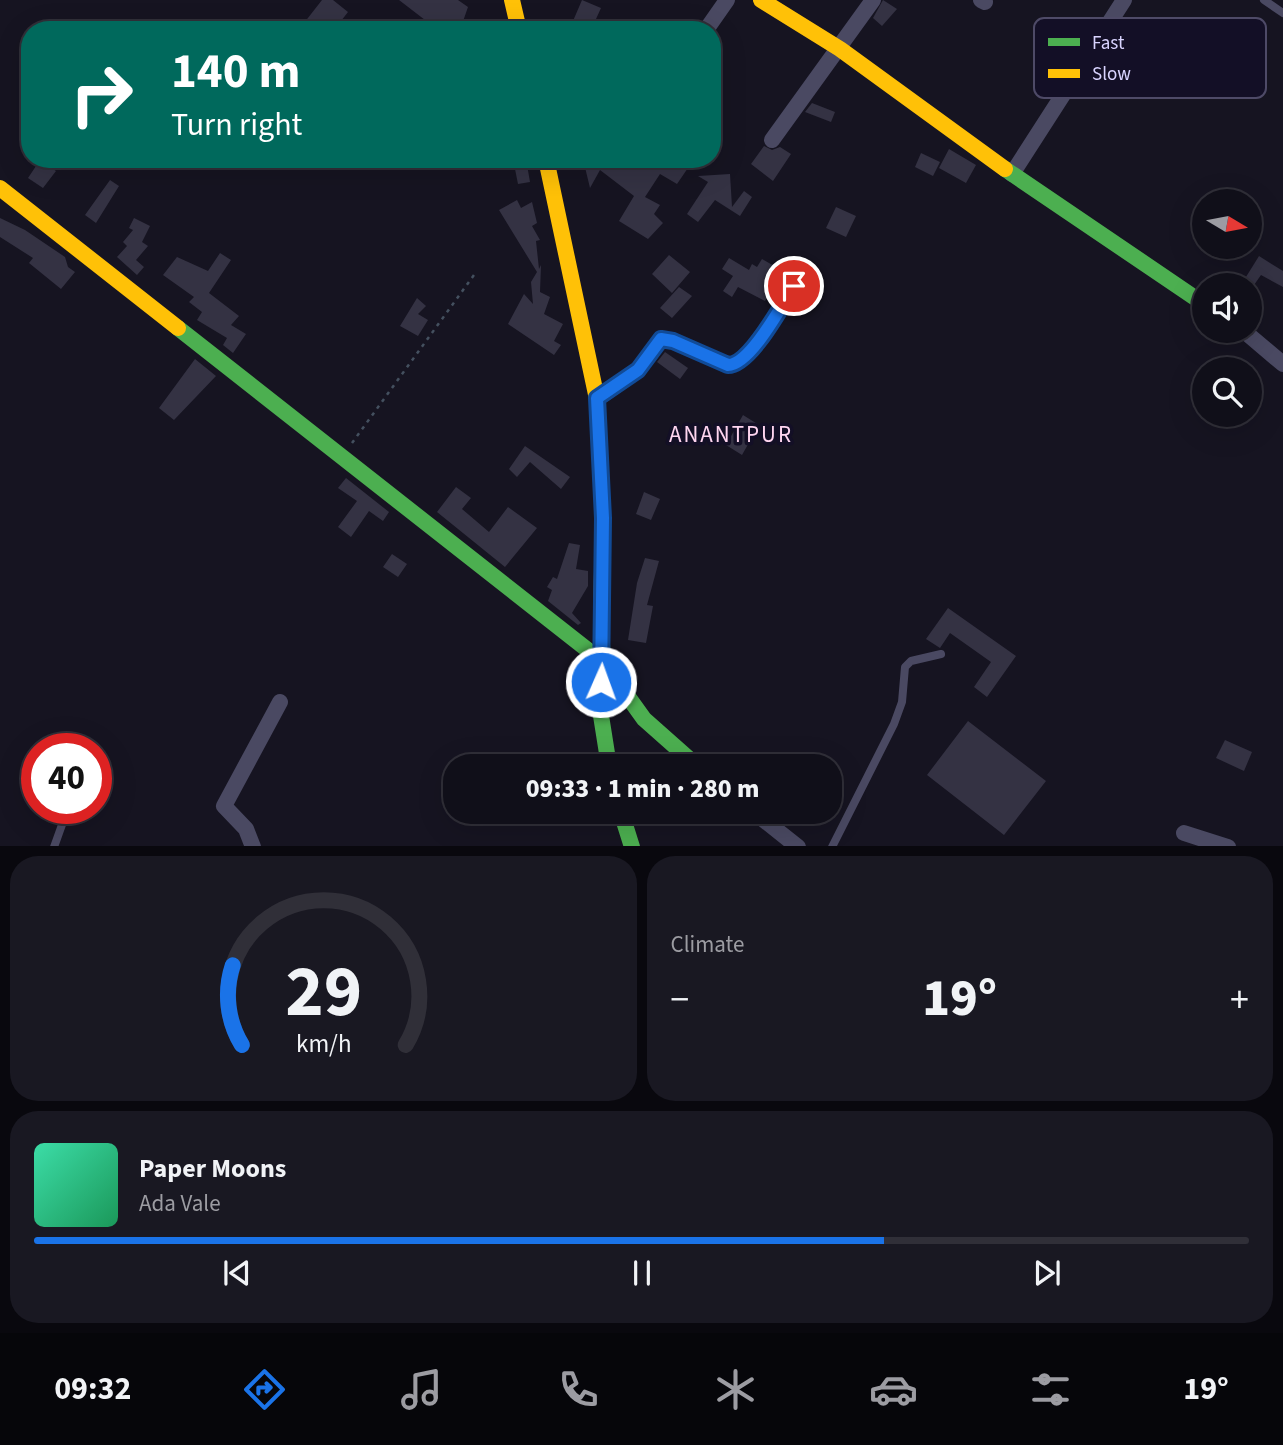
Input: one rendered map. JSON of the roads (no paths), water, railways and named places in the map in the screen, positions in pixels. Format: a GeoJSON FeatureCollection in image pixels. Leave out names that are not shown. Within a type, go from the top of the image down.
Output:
{"type":"FeatureCollection","features":[{"type":"Feature","properties":{"kind":"street"},"geometry":{"type":"LineString","coordinates":[[512,0],[517,21]]}},
{"type":"Feature","properties":{"kind":"street"},"geometry":{"type":"LineString","coordinates":[[712,21],[727,0]]}},
{"type":"Feature","properties":{"kind":"street"},"geometry":{"type":"LineString","coordinates":[[761,0],[840,49],[1012,174],[1192,296]]}},
{"type":"Feature","properties":{"kind":"street"},"geometry":{"type":"LineString","coordinates":[[772,140],[873,0]]}},
{"type":"Feature","properties":{"kind":"street"},"geometry":{"type":"LineString","coordinates":[[1112,18],[1124,0]]}},
{"type":"Feature","properties":{"kind":"street"},"geometry":{"type":"LineString","coordinates":[[1012,174],[1061,98]]}},
{"type":"Feature","properties":{"kind":"street"},"geometry":{"type":"LineString","coordinates":[[548,168],[597,398],[603,518],[603,662],[599,703],[607,754]]}},
{"type":"Feature","properties":{"kind":"street"},"geometry":{"type":"LineString","coordinates":[[0,188],[603,662],[621,695],[683,754]]}},
{"type":"Feature","properties":{"kind":"street"},"geometry":{"type":"LineString","coordinates":[[597,398],[638,370],[661,339],[673,341],[728,365],[737,363],[751,351],[794,286]]}},
{"type":"Feature","properties":{"kind":"street"},"geometry":{"type":"LineString","coordinates":[[1258,343],[1283,364]]}},
{"type":"Feature","properties":{"kind":"street"},"geometry":{"type":"LineString","coordinates":[[253,846],[252,836],[223,806],[280,702]]}},
{"type":"Feature","properties":{"kind":"street"},"geometry":{"type":"LineString","coordinates":[[625,824],[632,846]]}},
{"type":"Feature","properties":{"kind":"street"},"geometry":{"type":"LineString","coordinates":[[770,824],[798,846]]}},
{"type":"Feature","properties":{"kind":"street"},"geometry":{"type":"LineString","coordinates":[[1184,833],[1228,846]]}},
{"type":"Feature","properties":{"kind":"lane"},"geometry":{"type":"LineString","coordinates":[[1264,0],[1283,13]]}},
{"type":"Feature","properties":{"kind":"lane"},"geometry":{"type":"LineString","coordinates":[[832,846],[894,724],[902,702],[905,667],[911,661],[942,654]]}},
{"type":"Feature","properties":{"kind":"lane"},"geometry":{"type":"LineString","coordinates":[[54,846],[62,824]]}},
{"type":"Feature","properties":{"kind":"district","name":"ANANTPUR"},"geometry":{"type":"Point","coordinates":[731,434]}}]}
